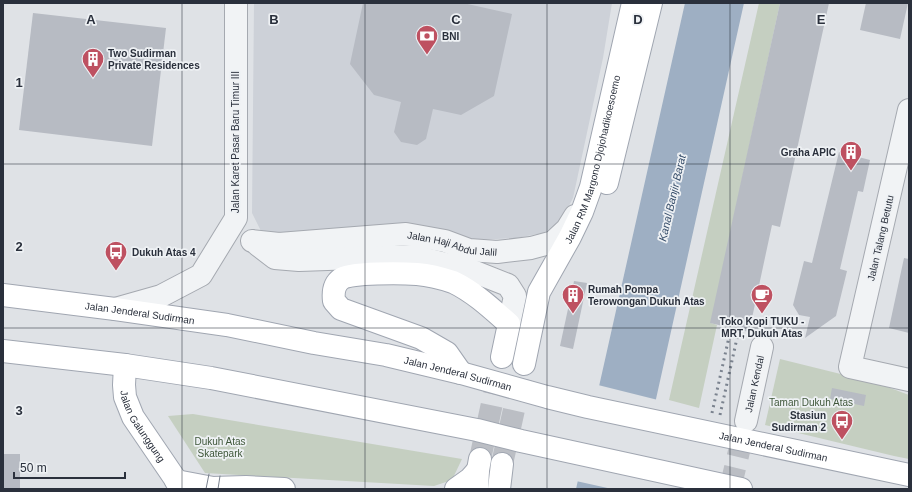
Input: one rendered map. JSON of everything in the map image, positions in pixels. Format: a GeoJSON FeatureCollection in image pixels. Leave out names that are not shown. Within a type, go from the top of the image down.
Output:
{"type":"FeatureCollection","features":[{"type":"Feature","properties":{"kind":"main road","name":"Jalan RM Margono Djojohadikoesoemo"},"geometry":{"type":"LineString","coordinates":[[533,316],[539,292],[570,237],[582,212],[591,187],[633,3]]}},
{"type":"Feature","properties":{"kind":"main road","name":"Jalan RM Margono Djojohadikoesoemo"},"geometry":{"type":"LineString","coordinates":[[533,316],[588,230],[605,190],[651,3]]}},
{"type":"Feature","properties":{"kind":"main road"},"geometry":{"type":"LineString","coordinates":[[461,373],[447,353],[421,338],[341,309],[334,301],[334,290],[337,283],[344,277],[352,275],[416,274],[451,282],[470,292],[510,324],[502,357]]}},
{"type":"Feature","properties":{"kind":"main road","name":"Jalan Jenderal Sudirman"},"geometry":{"type":"LineString","coordinates":[[3,295],[227,325],[314,343],[386,355],[461,373],[588,408],[909,475]]}},
{"type":"Feature","properties":{"kind":"main road"},"geometry":{"type":"LineString","coordinates":[[524,364],[533,316]]}},
{"type":"Feature","properties":{"kind":"main road"},"geometry":{"type":"LineString","coordinates":[[3,351],[125,365],[211,378],[470,428],[741,489]]}},
{"type":"Feature","properties":{"kind":"main road","name":"Jalan Galunggung"},"geometry":{"type":"LineString","coordinates":[[125,365],[125,397],[133,417],[179,485],[221,489],[246,487],[284,489]]}},
{"type":"Feature","properties":{"kind":"main road"},"geometry":{"type":"LineString","coordinates":[[499,489],[502,464]]}},
{"type":"Feature","properties":{"kind":"main road"},"geometry":{"type":"LineString","coordinates":[[456,489],[478,472]]}},
{"type":"Feature","properties":{"kind":"street","name":"Jalan Karet Pasar Baru Timur III"},"geometry":{"type":"LineString","coordinates":[[115,309],[161,296],[201,275],[236,218],[236,3]]}},
{"type":"Feature","properties":{"kind":"street","name":"Jalan Talang Betutu"},"geometry":{"type":"LineString","coordinates":[[909,110],[850,367],[909,380]]}},
{"type":"Feature","properties":{"kind":"street","name":"Jalan Haji Abdul Jalil"},"geometry":{"type":"LineString","coordinates":[[252,241],[279,244],[406,234],[445,241],[469,250],[498,252],[531,248],[553,242],[568,229],[591,187],[612,164]]}},
{"type":"Feature","properties":{"kind":"street","name":"Jalan Haji Abdul Jalil"},"geometry":{"type":"LineString","coordinates":[[236,218],[252,241],[275,258],[299,260],[413,256],[470,270],[508,285],[515,296],[510,324]]}},
{"type":"Feature","properties":{"kind":"street","name":"Jalan Kendal"},"geometry":{"type":"LineString","coordinates":[[746,421],[762,347]]}},
{"type":"Feature","properties":{"kind":"shaded area"},"geometry":{"type":"Polygon","coordinates":[[[254,3],[612,3],[603,58],[573,198],[560,223],[543,233],[516,238],[478,240],[414,231],[275,237],[261,231],[252,213],[254,3]]]}},
{"type":"Feature","properties":{"kind":"green space"},"geometry":{"type":"Polygon","coordinates":[[[759,3],[780,3],[711,323],[717,325],[699,408],[669,400],[759,3]]]}},
{"type":"Feature","properties":{"kind":"green space","name":"Taman Dukuh Atas"},"geometry":{"type":"Polygon","coordinates":[[[780,359],[877,383],[909,395],[909,459],[765,425],[780,359]]]}},
{"type":"Feature","properties":{"kind":"green space","name":"Dukuh Atas Skatepark"},"geometry":{"type":"Polygon","coordinates":[[[193,414],[462,459],[452,480],[434,486],[205,473],[168,416],[193,414]]]}},
{"type":"Feature","properties":{"kind":"water","name":"Kanal Banjir Barat"},"geometry":{"type":"Polygon","coordinates":[[[685,3],[744,3],[656,399],[638,489],[576,489],[685,3]]]}},
{"type":"Feature","properties":{"kind":"pier"},"geometry":{"type":"Polygon","coordinates":[[[598,385],[658,400],[640,489],[612,489],[576,481],[598,385]]]}},
{"type":"Feature","properties":{"kind":"building","name":"BNI"},"geometry":{"type":"Polygon","coordinates":[[[363,3],[463,3],[512,14],[494,96],[461,115],[433,109],[426,139],[417,145],[401,142],[394,132],[401,102],[374,95],[350,64],[363,3]]]}},
{"type":"Feature","properties":{"kind":"building"},"geometry":{"type":"Polygon","coordinates":[[[780,3],[829,3],[780,227],[772,225],[749,332],[710,323],[780,3]]]}},
{"type":"Feature","properties":{"kind":"building"},"geometry":{"type":"Polygon","coordinates":[[[866,3],[908,3],[900,39],[860,30],[866,3]]]}},
{"type":"Feature","properties":{"kind":"building","name":"Two Sudirman Private Residences"},"geometry":{"type":"Polygon","coordinates":[[[33,13],[166,28],[152,146],[19,130],[33,13]]]}},
{"type":"Feature","properties":{"kind":"building"},"geometry":{"type":"Polygon","coordinates":[[[839,152],[870,160],[863,192],[858,191],[840,269],[847,271],[836,316],[805,338],[810,317],[799,315],[793,305],[804,261],[812,263],[839,152]]]}},
{"type":"Feature","properties":{"kind":"building"},"geometry":{"type":"Polygon","coordinates":[[[904,258],[909,259],[909,333],[889,328],[904,258]]]}},
{"type":"Feature","properties":{"kind":"building","name":"Rumah Pompa Terowongan Dukuh Atas"},"geometry":{"type":"Polygon","coordinates":[[[574,281],[587,283],[573,349],[560,346],[574,281]]]}},
{"type":"Feature","properties":{"kind":"building"},"geometry":{"type":"Polygon","coordinates":[[[832,388],[866,395],[864,406],[830,399],[832,388]]]}},
{"type":"Feature","properties":{"kind":"building"},"geometry":{"type":"Polygon","coordinates":[[[3,454],[20,454],[20,489],[3,489],[3,454]]]}},
{"type":"Feature","properties":{"kind":"tunnel"},"geometry":{"type":"LineString","coordinates":[[480,459],[502,357]]}},
{"type":"Feature","properties":{"kind":"tunnel"},"geometry":{"type":"LineString","coordinates":[[502,464],[524,364]]}},
{"type":"Feature","properties":{"kind":"tunnel"},"geometry":{"type":"LineString","coordinates":[[730,489],[746,422]]}},
{"type":"Feature","properties":{"kind":"tram line"},"geometry":{"type":"LineString","coordinates":[[206,489],[209,474]]}},
{"type":"Feature","properties":{"kind":"tram line"},"geometry":{"type":"LineString","coordinates":[[218,489],[220,476]]}},
{"type":"Feature","properties":{"kind":"railway"},"geometry":{"type":"LineString","coordinates":[[712,413],[731,328]]}},
{"type":"Feature","properties":{"kind":"railway"},"geometry":{"type":"LineString","coordinates":[[720,415],[739,329]]}},
{"type":"Feature","properties":{"kind":"place","name":"BNI"},"geometry":{"type":"Point","coordinates":[427,56]}},
{"type":"Feature","properties":{"kind":"place","name":"Two Sudirman Private Residences"},"geometry":{"type":"Point","coordinates":[93,78]}},
{"type":"Feature","properties":{"kind":"place","name":"Graha APIC"},"geometry":{"type":"Point","coordinates":[851,172]}},
{"type":"Feature","properties":{"kind":"place","name":"Dukuh Atas 4"},"geometry":{"type":"Point","coordinates":[116,272]}},
{"type":"Feature","properties":{"kind":"place","name":"Rumah Pompa Terowongan Dukuh Atas"},"geometry":{"type":"Point","coordinates":[573,314]}},
{"type":"Feature","properties":{"kind":"place","name":"Toko Kopi TUKU - MRT, Dukuh Atas"},"geometry":{"type":"Point","coordinates":[762,314]}},
{"type":"Feature","properties":{"kind":"place","name":"Stasiun Sudirman 2"},"geometry":{"type":"Point","coordinates":[842,440]}}]}
